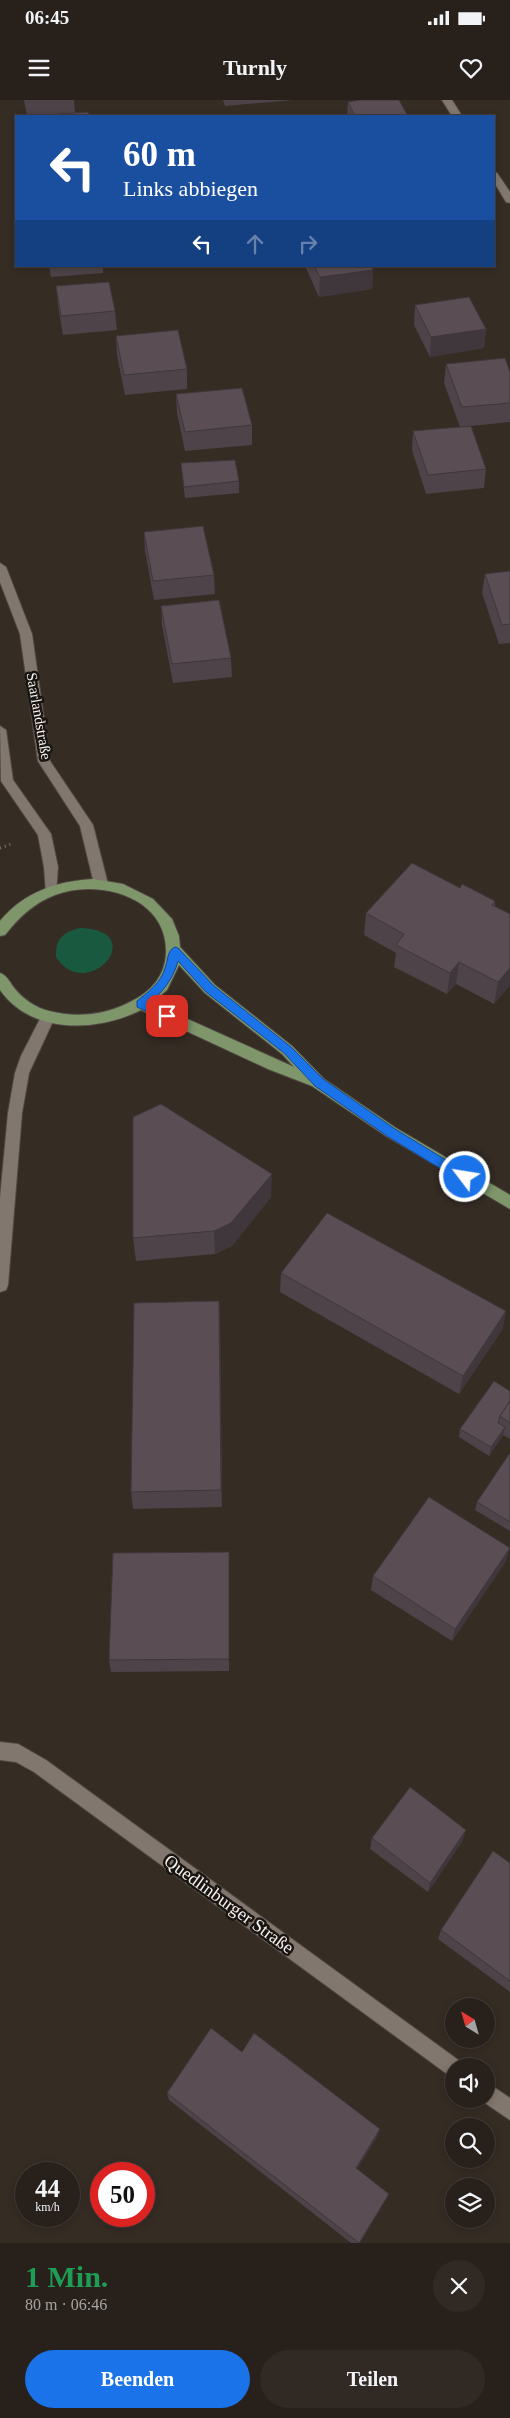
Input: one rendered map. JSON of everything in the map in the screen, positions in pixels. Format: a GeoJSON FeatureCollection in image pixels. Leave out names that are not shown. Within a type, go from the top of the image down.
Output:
{"type":"FeatureCollection","features":[{"type":"Feature","properties":{"kind":"main road"},"geometry":{"type":"LineString","coordinates":[[0,931],[6,912],[29,900],[52,890],[76,884],[101,884],[125,890],[139,896],[162,914],[172,932],[175,951],[170,971],[159,989],[141,1004],[120,1014],[96,1020],[72,1021],[48,1017],[25,1007],[8,992],[0,978]]}},
{"type":"Feature","properties":{"kind":"main road"},"geometry":{"type":"LineString","coordinates":[[175,951],[210,989],[287,1050],[319,1082],[391,1132],[510,1203]]}},
{"type":"Feature","properties":{"kind":"main road"},"geometry":{"type":"LineString","coordinates":[[141,1004],[273,1065],[319,1082]]}},
{"type":"Feature","properties":{"kind":"street"},"geometry":{"type":"LineString","coordinates":[[447,100],[456,115]]}},
{"type":"Feature","properties":{"kind":"street"},"geometry":{"type":"LineString","coordinates":[[495,177],[510,200]]}},
{"type":"Feature","properties":{"kind":"street","name":"Saarlandstraße"},"geometry":{"type":"LineString","coordinates":[[0,570],[26,634],[44,761],[86,826],[101,884]]}},
{"type":"Feature","properties":{"kind":"street"},"geometry":{"type":"LineString","coordinates":[[0,731],[8,781],[44,834],[52,890]]}},
{"type":"Feature","properties":{"kind":"street"},"geometry":{"type":"LineString","coordinates":[[0,1285],[15,1113],[22,1073],[28,1056],[48,1017]]}},
{"type":"Feature","properties":{"kind":"street","name":"Quedlinburger Straße"},"geometry":{"type":"LineString","coordinates":[[0,1751],[18,1753],[40,1766],[445,2062]]}},
{"type":"Feature","properties":{"kind":"street"},"geometry":{"type":"LineString","coordinates":[[495,2099],[510,2110]]}},
{"type":"Feature","properties":{"kind":"green space"},"geometry":{"type":"Polygon","coordinates":[[[80,928],[101,932],[111,940],[112,951],[107,961],[96,969],[83,973],[69,970],[56,957],[57,945],[61,937],[80,928]]]}},
{"type":"Feature","properties":{"kind":"building"},"geometry":{"type":"Polygon","coordinates":[[[359,100],[399,100],[407,115],[354,115],[348,102],[359,100]]]}},
{"type":"Feature","properties":{"kind":"building"},"geometry":{"type":"Polygon","coordinates":[[[88,112],[89,115],[47,115],[88,112]]]}},
{"type":"Feature","properties":{"kind":"building"},"geometry":{"type":"Polygon","coordinates":[[[315,267],[372,267],[373,270],[320,277],[315,267]]]}},
{"type":"Feature","properties":{"kind":"building"},"geometry":{"type":"Polygon","coordinates":[[[109,282],[115,311],[61,316],[56,286],[109,282]]]}},
{"type":"Feature","properties":{"kind":"building"},"geometry":{"type":"Polygon","coordinates":[[[469,297],[486,329],[431,337],[415,305],[469,297]]]}},
{"type":"Feature","properties":{"kind":"building"},"geometry":{"type":"Polygon","coordinates":[[[178,330],[187,369],[124,375],[116,336],[178,330]]]}},
{"type":"Feature","properties":{"kind":"building"},"geometry":{"type":"Polygon","coordinates":[[[505,358],[510,372],[510,403],[462,407],[446,364],[505,358]]]}},
{"type":"Feature","properties":{"kind":"building"},"geometry":{"type":"Polygon","coordinates":[[[242,388],[252,425],[185,432],[176,394],[242,388]]]}},
{"type":"Feature","properties":{"kind":"building"},"geometry":{"type":"Polygon","coordinates":[[[471,426],[486,469],[428,475],[413,431],[471,426]]]}},
{"type":"Feature","properties":{"kind":"building"},"geometry":{"type":"Polygon","coordinates":[[[235,460],[239,481],[184,487],[181,463],[235,460]]]}},
{"type":"Feature","properties":{"kind":"building"},"geometry":{"type":"Polygon","coordinates":[[[203,526],[214,575],[153,581],[144,532],[203,526]]]}},
{"type":"Feature","properties":{"kind":"building"},"geometry":{"type":"Polygon","coordinates":[[[510,571],[510,624],[502,625],[485,574],[510,571]]]}},
{"type":"Feature","properties":{"kind":"building"},"geometry":{"type":"Polygon","coordinates":[[[219,600],[231,658],[172,664],[161,606],[219,600]]]}},
{"type":"Feature","properties":{"kind":"building"},"geometry":{"type":"Polygon","coordinates":[[[412,863],[460,888],[462,884],[495,901],[492,905],[510,914],[510,968],[498,982],[459,962],[450,973],[396,945],[404,934],[366,913],[412,863]]]}},
{"type":"Feature","properties":{"kind":"building"},"geometry":{"type":"Polygon","coordinates":[[[161,1104],[272,1174],[231,1223],[214,1231],[133,1238],[133,1117],[161,1104]]]}},
{"type":"Feature","properties":{"kind":"building"},"geometry":{"type":"Polygon","coordinates":[[[327,1213],[506,1311],[463,1376],[281,1273],[327,1213]]]}},
{"type":"Feature","properties":{"kind":"building"},"geometry":{"type":"Polygon","coordinates":[[[219,1301],[221,1490],[131,1492],[134,1303],[219,1301]]]}},
{"type":"Feature","properties":{"kind":"building"},"geometry":{"type":"Polygon","coordinates":[[[494,1381],[510,1391],[510,1401],[500,1416],[498,1423],[505,1427],[491,1447],[460,1429],[494,1381]]]}},
{"type":"Feature","properties":{"kind":"building"},"geometry":{"type":"Polygon","coordinates":[[[510,1401],[510,1423],[500,1416],[510,1401]]]}},
{"type":"Feature","properties":{"kind":"building"},"geometry":{"type":"Polygon","coordinates":[[[510,1455],[510,1522],[477,1502],[510,1455]]]}},
{"type":"Feature","properties":{"kind":"building"},"geometry":{"type":"Polygon","coordinates":[[[429,1497],[510,1548],[455,1629],[373,1576],[429,1497]]]}},
{"type":"Feature","properties":{"kind":"building"},"geometry":{"type":"Polygon","coordinates":[[[229,1552],[229,1659],[109,1660],[113,1553],[229,1552]]]}},
{"type":"Feature","properties":{"kind":"building"},"geometry":{"type":"Polygon","coordinates":[[[410,1787],[466,1830],[430,1883],[372,1838],[410,1787]]]}},
{"type":"Feature","properties":{"kind":"building"},"geometry":{"type":"Polygon","coordinates":[[[493,1851],[510,1863],[510,1981],[441,1930],[493,1851]]]}},
{"type":"Feature","properties":{"kind":"building"},"geometry":{"type":"Polygon","coordinates":[[[211,2028],[242,2052],[254,2033],[380,2129],[356,2168],[389,2194],[359,2243],[167,2093],[211,2028]]]}},
{"type":"Feature","properties":{"kind":"route"},"geometry":{"type":"LineString","coordinates":[[167,1016],[141,1004],[159,989],[170,971],[175,951],[210,989],[287,1050],[319,1082],[391,1132],[465,1177]]}}]}
